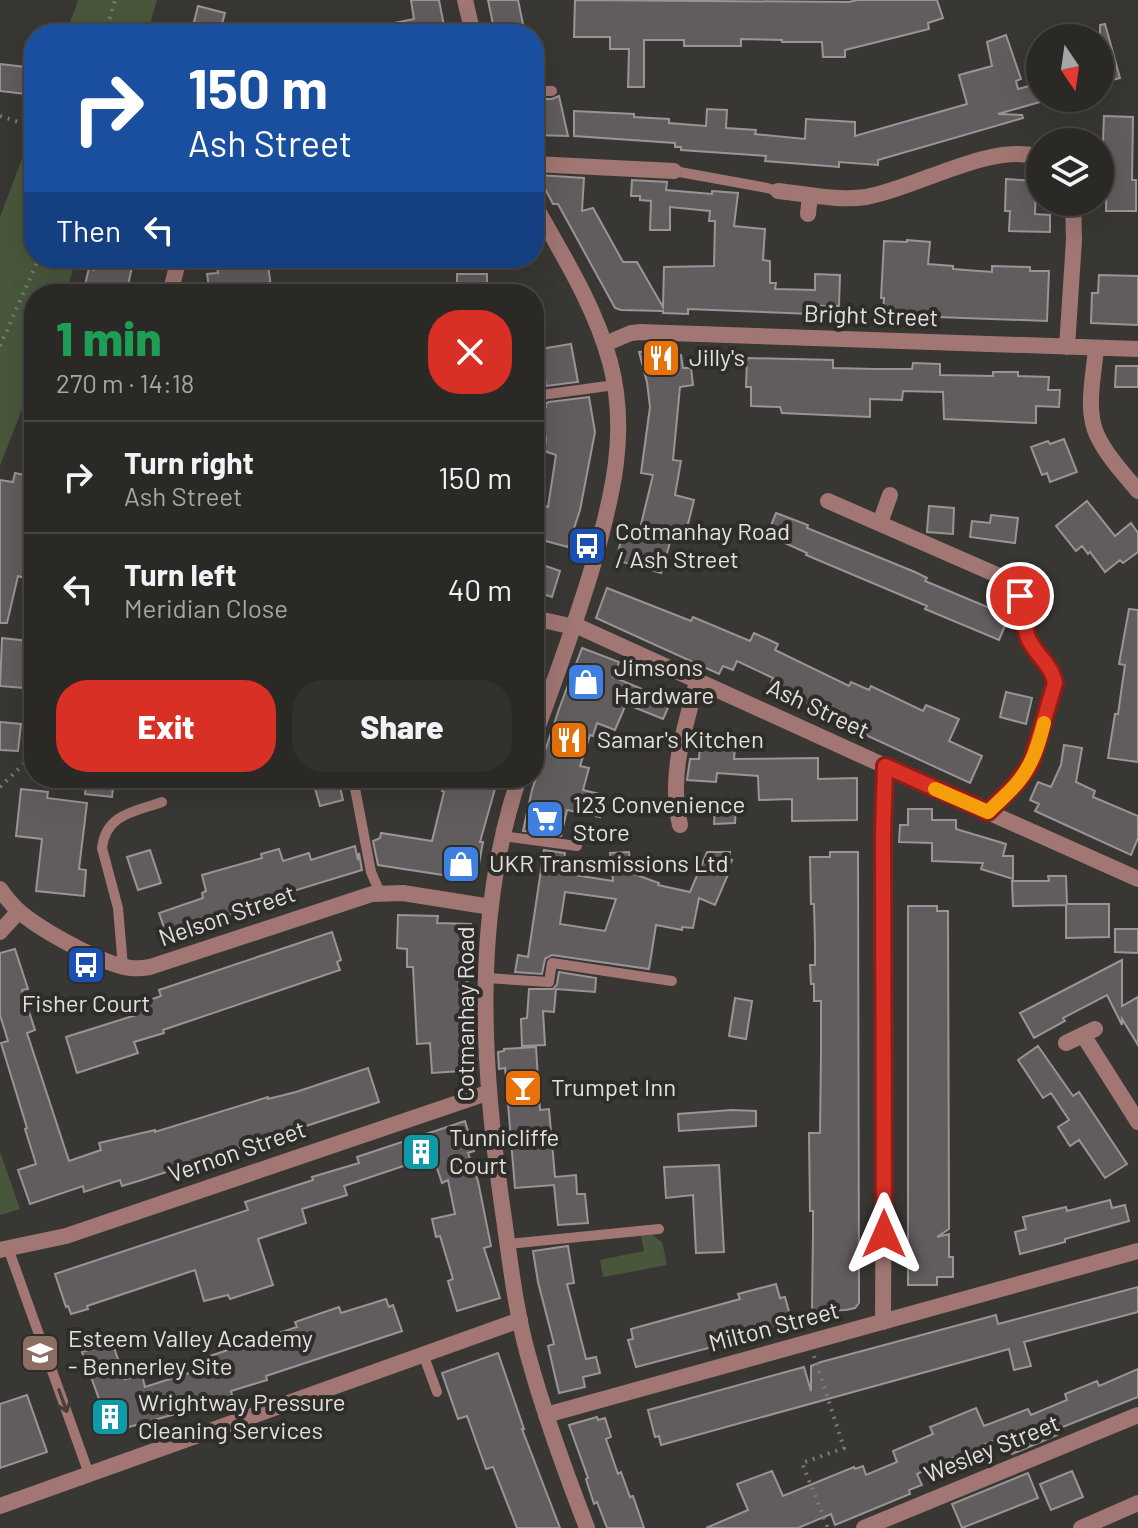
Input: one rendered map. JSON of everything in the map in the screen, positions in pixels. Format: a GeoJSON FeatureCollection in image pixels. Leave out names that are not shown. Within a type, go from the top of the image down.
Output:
{"type":"FeatureCollection","features":[{"type":"Feature","properties":{"kind":"street"},"geometry":{"type":"LineString","coordinates":[[465,0],[471,24]]}},
{"type":"Feature","properties":{"kind":"street"},"geometry":{"type":"LineString","coordinates":[[778,191],[865,197],[992,157],[1026,155]]}},
{"type":"Feature","properties":{"kind":"street"},"geometry":{"type":"LineString","coordinates":[[544,164],[674,171]]}},
{"type":"Feature","properties":{"kind":"street"},"geometry":{"type":"LineString","coordinates":[[808,214],[810,195]]}},
{"type":"Feature","properties":{"kind":"street"},"geometry":{"type":"LineString","coordinates":[[1067,347],[1073,216]]}},
{"type":"Feature","properties":{"kind":"street"},"geometry":{"type":"LineString","coordinates":[[544,222],[605,344],[615,385],[619,421],[614,483],[607,516],[575,626],[544,710]]}},
{"type":"Feature","properties":{"kind":"street","name":"Bright Street"},"geometry":{"type":"LineString","coordinates":[[605,344],[641,332],[1138,349]]}},
{"type":"Feature","properties":{"kind":"street"},"geometry":{"type":"LineString","coordinates":[[1096,348],[1091,409],[1094,427],[1098,438],[1138,491]]}},
{"type":"Feature","properties":{"kind":"street"},"geometry":{"type":"LineString","coordinates":[[880,523],[890,495]]}},
{"type":"Feature","properties":{"kind":"street"},"geometry":{"type":"LineString","coordinates":[[828,501],[1004,578],[1022,602],[1029,641],[1053,674],[1054,691],[1033,757],[1021,778],[988,812]]}},
{"type":"Feature","properties":{"kind":"street","name":"Ash Street"},"geometry":{"type":"LineString","coordinates":[[544,620],[575,626],[698,679],[1138,879]]}},
{"type":"Feature","properties":{"kind":"street"},"geometry":{"type":"LineString","coordinates":[[680,825],[675,798],[677,764],[698,679]]}},
{"type":"Feature","properties":{"kind":"street"},"geometry":{"type":"LineString","coordinates":[[883,1322],[885,766]]}},
{"type":"Feature","properties":{"kind":"street","name":"Cotmanhay Road"},"geometry":{"type":"LineString","coordinates":[[516,788],[498,853],[491,907],[486,978],[487,1093],[520,1320],[546,1415],[587,1528]]}},
{"type":"Feature","properties":{"kind":"street","name":"Nelson Street"},"geometry":{"type":"LineString","coordinates":[[0,889],[19,911],[56,936],[123,967],[135,969],[150,967],[342,902],[380,893],[403,893],[491,907]]}},
{"type":"Feature","properties":{"kind":"street"},"geometry":{"type":"LineString","coordinates":[[0,932],[19,911]]}},
{"type":"Feature","properties":{"kind":"street"},"geometry":{"type":"LineString","coordinates":[[1066,1043],[1089,1032],[1138,1122]]}},
{"type":"Feature","properties":{"kind":"street","name":"Vernon Street"},"geometry":{"type":"LineString","coordinates":[[4,1249],[66,1236],[487,1093]]}},
{"type":"Feature","properties":{"kind":"street","name":"Milton Street"},"geometry":{"type":"LineString","coordinates":[[546,1415],[1138,1251]]}},
{"type":"Feature","properties":{"kind":"street"},"geometry":{"type":"LineString","coordinates":[[0,1506],[520,1320]]}},
{"type":"Feature","properties":{"kind":"street","name":"Wesley Street"},"geometry":{"type":"LineString","coordinates":[[864,1528],[1138,1415]]}},
{"type":"Feature","properties":{"kind":"street"},"geometry":{"type":"LineString","coordinates":[[1081,1528],[1138,1503]]}},
{"type":"Feature","properties":{"kind":"lane"},"geometry":{"type":"LineString","coordinates":[[544,91],[552,91]]}},
{"type":"Feature","properties":{"kind":"lane"},"geometry":{"type":"LineString","coordinates":[[674,171],[778,191]]}},
{"type":"Feature","properties":{"kind":"lane"},"geometry":{"type":"LineString","coordinates":[[544,395],[615,385]]}},
{"type":"Feature","properties":{"kind":"lane"},"geometry":{"type":"LineString","coordinates":[[355,788],[371,872],[380,893]]}},
{"type":"Feature","properties":{"kind":"lane"},"geometry":{"type":"LineString","coordinates":[[123,967],[118,908],[105,862],[103,839],[120,816],[162,802]]}},
{"type":"Feature","properties":{"kind":"lane"},"geometry":{"type":"LineString","coordinates":[[502,836],[577,846]]}},
{"type":"Feature","properties":{"kind":"lane"},"geometry":{"type":"LineString","coordinates":[[486,978],[549,982],[552,963],[672,981]]}},
{"type":"Feature","properties":{"kind":"lane"},"geometry":{"type":"LineString","coordinates":[[507,1244],[659,1229]]}},
{"type":"Feature","properties":{"kind":"lane"},"geometry":{"type":"LineString","coordinates":[[4,1249],[89,1474]]}},
{"type":"Feature","properties":{"kind":"lane"},"geometry":{"type":"LineString","coordinates":[[423,1354],[437,1392]]}},
{"type":"Feature","properties":{"kind":"path"},"geometry":{"type":"LineString","coordinates":[[108,24],[115,0]]}},
{"type":"Feature","properties":{"kind":"path"},"geometry":{"type":"LineString","coordinates":[[0,116],[24,124]]}},
{"type":"Feature","properties":{"kind":"path"},"geometry":{"type":"LineString","coordinates":[[0,346],[24,292]]}},
{"type":"Feature","properties":{"kind":"path"},"geometry":{"type":"LineString","coordinates":[[0,787],[24,764]]}},
{"type":"Feature","properties":{"kind":"path"},"geometry":{"type":"LineString","coordinates":[[810,1343],[844,1448],[802,1463],[828,1528]]}},
{"type":"Feature","properties":{"kind":"green space"},"geometry":{"type":"Polygon","coordinates":[[[78,0],[157,0],[150,24],[70,24],[78,0]]]}},
{"type":"Feature","properties":{"kind":"green space"},"geometry":{"type":"Polygon","coordinates":[[[24,153],[24,268],[73,268],[69,284],[24,284],[24,404],[0,466],[0,217],[24,153]]]}},
{"type":"Feature","properties":{"kind":"green space"},"geometry":{"type":"Polygon","coordinates":[[[0,1152],[20,1209],[0,1215],[0,1152]]]}},
{"type":"Feature","properties":{"kind":"green space"},"geometry":{"type":"Polygon","coordinates":[[[652,1235],[662,1242],[667,1265],[603,1277],[600,1260],[644,1251],[641,1236],[652,1235]]]}},
{"type":"Feature","properties":{"kind":"building"},"geometry":{"type":"Polygon","coordinates":[[[411,0],[439,0],[444,24],[390,24],[414,19],[411,0]]]}},
{"type":"Feature","properties":{"kind":"building"},"geometry":{"type":"Polygon","coordinates":[[[488,0],[518,0],[523,24],[493,24],[488,0]]]}},
{"type":"Feature","properties":{"kind":"building"},"geometry":{"type":"Polygon","coordinates":[[[575,0],[937,0],[943,18],[928,23],[929,29],[845,50],[845,57],[823,57],[822,42],[741,39],[741,46],[684,46],[684,40],[644,40],[644,87],[628,87],[629,49],[610,49],[610,37],[574,37],[575,0]]]}},
{"type":"Feature","properties":{"kind":"building"},"geometry":{"type":"Polygon","coordinates":[[[198,6],[225,13],[222,24],[194,24],[198,6]]]}},
{"type":"Feature","properties":{"kind":"building"},"geometry":{"type":"Polygon","coordinates":[[[1006,35],[1021,79],[1016,81],[1018,89],[1026,87],[1026,106],[998,114],[1022,115],[1023,118],[878,160],[878,165],[839,162],[839,167],[765,161],[766,156],[681,150],[681,147],[675,147],[675,143],[574,136],[574,111],[634,114],[634,117],[669,119],[669,123],[706,126],[707,109],[727,110],[726,128],[756,130],[755,134],[805,139],[806,119],[855,122],[855,136],[967,104],[959,75],[992,66],[987,42],[1006,35]]]}},
{"type":"Feature","properties":{"kind":"building"},"geometry":{"type":"Polygon","coordinates":[[[1114,56],[1120,78],[1114,80],[1114,56]]]}},
{"type":"Feature","properties":{"kind":"building"},"geometry":{"type":"Polygon","coordinates":[[[0,64],[24,67],[24,94],[0,91],[0,64]]]}},
{"type":"Feature","properties":{"kind":"building"},"geometry":{"type":"Polygon","coordinates":[[[559,96],[568,136],[544,135],[544,99],[559,96]]]}},
{"type":"Feature","properties":{"kind":"building"},"geometry":{"type":"Polygon","coordinates":[[[1104,116],[1133,117],[1132,180],[1136,180],[1136,211],[1114,211],[1114,128],[1104,128],[1104,116]]]}},
{"type":"Feature","properties":{"kind":"building"},"geometry":{"type":"Polygon","coordinates":[[[544,175],[584,178],[582,211],[593,208],[623,262],[637,262],[663,307],[664,267],[714,266],[715,221],[709,221],[710,211],[670,207],[670,230],[650,230],[651,201],[631,196],[632,180],[667,182],[666,190],[738,193],[734,226],[765,229],[763,260],[770,261],[770,283],[776,283],[775,289],[815,290],[815,274],[840,275],[839,306],[812,306],[812,314],[688,309],[688,314],[615,308],[558,204],[553,204],[544,187],[544,175]]]}},
{"type":"Feature","properties":{"kind":"building"},"geometry":{"type":"Polygon","coordinates":[[[1006,179],[1026,180],[1026,216],[1050,216],[1050,232],[1009,231],[1010,211],[1005,211],[1006,179]]]}},
{"type":"Feature","properties":{"kind":"building"},"geometry":{"type":"Polygon","coordinates":[[[884,241],[930,242],[928,264],[992,272],[992,266],[1049,271],[1047,321],[883,315],[884,241]]]}},
{"type":"Feature","properties":{"kind":"building"},"geometry":{"type":"Polygon","coordinates":[[[89,268],[132,268],[128,284],[85,284],[89,268]]]}},
{"type":"Feature","properties":{"kind":"building"},"geometry":{"type":"Polygon","coordinates":[[[217,268],[268,268],[271,284],[208,284],[207,274],[218,273],[217,268]]]}},
{"type":"Feature","properties":{"kind":"building"},"geometry":{"type":"Polygon","coordinates":[[[457,274],[487,274],[487,284],[457,284],[457,274]]]}},
{"type":"Feature","properties":{"kind":"building"},"geometry":{"type":"Polygon","coordinates":[[[1099,275],[1138,276],[1138,325],[1091,323],[1092,293],[1098,293],[1099,275]]]}},
{"type":"Feature","properties":{"kind":"building"},"geometry":{"type":"Polygon","coordinates":[[[571,344],[578,382],[546,386],[544,348],[571,344]]]}},
{"type":"Feature","properties":{"kind":"building"},"geometry":{"type":"Polygon","coordinates":[[[670,350],[671,356],[681,355],[683,368],[691,368],[693,385],[680,387],[673,460],[681,461],[675,495],[694,500],[686,532],[674,529],[661,573],[616,560],[622,537],[637,541],[653,475],[641,473],[650,407],[639,352],[670,350]]]}},
{"type":"Feature","properties":{"kind":"building"},"geometry":{"type":"Polygon","coordinates":[[[747,358],[833,360],[833,368],[912,369],[913,363],[940,364],[940,375],[993,376],[993,372],[1018,372],[1018,376],[1049,377],[1048,390],[1060,390],[1059,407],[1036,406],[1036,423],[944,419],[943,392],[903,391],[902,400],[870,399],[870,417],[782,413],[780,407],[751,406],[751,387],[746,387],[747,358]]]}},
{"type":"Feature","properties":{"kind":"building"},"geometry":{"type":"Polygon","coordinates":[[[1116,366],[1138,366],[1138,387],[1115,387],[1116,366]]]}},
{"type":"Feature","properties":{"kind":"building"},"geometry":{"type":"Polygon","coordinates":[[[589,397],[595,432],[580,510],[568,547],[544,541],[544,506],[548,507],[556,455],[544,451],[544,407],[549,402],[589,397]]]}},
{"type":"Feature","properties":{"kind":"building"},"geometry":{"type":"Polygon","coordinates":[[[1064,439],[1077,472],[1050,482],[1047,473],[1042,475],[1031,447],[1064,439]]]}},
{"type":"Feature","properties":{"kind":"building"},"geometry":{"type":"Polygon","coordinates":[[[15,473],[24,475],[24,578],[18,576],[7,623],[0,623],[0,480],[13,482],[15,473]]]}},
{"type":"Feature","properties":{"kind":"building"},"geometry":{"type":"Polygon","coordinates":[[[1087,501],[1115,536],[1131,523],[1138,533],[1138,552],[1123,563],[1120,560],[1105,572],[1082,546],[1076,551],[1056,526],[1087,501]]]}},
{"type":"Feature","properties":{"kind":"building"},"geometry":{"type":"Polygon","coordinates":[[[929,506],[954,508],[953,534],[927,532],[929,506]]]}},
{"type":"Feature","properties":{"kind":"building"},"geometry":{"type":"Polygon","coordinates":[[[776,513],[1009,616],[999,640],[767,535],[776,513]]]}},
{"type":"Feature","properties":{"kind":"building"},"geometry":{"type":"Polygon","coordinates":[[[991,515],[1018,518],[1015,543],[970,537],[972,521],[990,523],[991,515]]]}},
{"type":"Feature","properties":{"kind":"building"},"geometry":{"type":"Polygon","coordinates":[[[544,565],[560,571],[552,597],[544,594],[544,565]]]}},
{"type":"Feature","properties":{"kind":"building"},"geometry":{"type":"Polygon","coordinates":[[[607,588],[691,621],[693,617],[750,641],[754,633],[778,644],[775,650],[849,686],[851,682],[869,690],[871,686],[923,711],[926,705],[959,719],[949,741],[982,756],[970,783],[768,690],[773,678],[737,661],[733,670],[723,666],[719,674],[596,618],[607,588]]]}},
{"type":"Feature","properties":{"kind":"building"},"geometry":{"type":"Polygon","coordinates":[[[1129,609],[1138,610],[1138,762],[1108,758],[1125,665],[1119,664],[1129,609]]]}},
{"type":"Feature","properties":{"kind":"building"},"geometry":{"type":"Polygon","coordinates":[[[2,638],[24,640],[24,688],[0,686],[2,638]]]}},
{"type":"Feature","properties":{"kind":"building"},"geometry":{"type":"Polygon","coordinates":[[[582,648],[619,662],[613,677],[671,701],[663,719],[626,704],[615,730],[597,723],[580,766],[589,768],[583,790],[604,795],[600,817],[567,810],[561,836],[523,831],[533,788],[544,788],[544,754],[582,648]]]}},
{"type":"Feature","properties":{"kind":"building"},"geometry":{"type":"Polygon","coordinates":[[[1006,692],[1032,698],[1026,724],[1000,717],[1006,692]]]}},
{"type":"Feature","properties":{"kind":"building"},"geometry":{"type":"Polygon","coordinates":[[[0,722],[21,724],[18,751],[0,750],[0,722]]]}},
{"type":"Feature","properties":{"kind":"building"},"geometry":{"type":"Polygon","coordinates":[[[700,744],[735,746],[734,759],[818,758],[818,779],[857,778],[857,820],[792,821],[792,799],[759,800],[758,776],[717,773],[716,782],[687,780],[690,759],[699,759],[700,744]]]}},
{"type":"Feature","properties":{"kind":"building"},"geometry":{"type":"Polygon","coordinates":[[[1064,745],[1082,748],[1076,782],[1095,791],[1093,797],[1138,816],[1138,838],[1131,855],[1035,811],[1039,804],[1030,800],[1038,782],[1051,787],[1061,765],[1064,745]]]}},
{"type":"Feature","properties":{"kind":"building"},"geometry":{"type":"Polygon","coordinates":[[[86,788],[113,788],[112,797],[85,794],[86,788]]]}},
{"type":"Feature","properties":{"kind":"building"},"geometry":{"type":"Polygon","coordinates":[[[315,788],[340,788],[343,800],[320,806],[315,788]]]}},
{"type":"Feature","properties":{"kind":"building"},"geometry":{"type":"Polygon","coordinates":[[[443,788],[495,788],[480,842],[483,842],[476,880],[378,865],[373,841],[380,838],[381,833],[432,841],[443,788]]]}},
{"type":"Feature","properties":{"kind":"building"},"geometry":{"type":"Polygon","coordinates":[[[21,789],[48,792],[47,798],[87,803],[79,869],[86,870],[84,896],[36,891],[42,839],[16,836],[21,789]]]}},
{"type":"Feature","properties":{"kind":"building"},"geometry":{"type":"Polygon","coordinates":[[[715,806],[736,807],[735,823],[714,824],[715,806]]]}},
{"type":"Feature","properties":{"kind":"building"},"geometry":{"type":"Polygon","coordinates":[[[908,809],[932,809],[932,820],[956,820],[956,829],[1006,844],[1003,856],[1013,856],[1013,879],[981,869],[983,863],[932,861],[932,843],[899,842],[900,825],[908,825],[908,809]]]}},
{"type":"Feature","properties":{"kind":"building"},"geometry":{"type":"Polygon","coordinates":[[[355,846],[362,870],[167,936],[159,913],[203,898],[202,893],[206,891],[202,875],[262,858],[261,854],[279,849],[283,861],[309,853],[311,860],[355,846]]]}},
{"type":"Feature","properties":{"kind":"building"},"geometry":{"type":"Polygon","coordinates":[[[150,850],[161,883],[138,890],[127,857],[150,850]]]}},
{"type":"Feature","properties":{"kind":"building"},"geometry":{"type":"Polygon","coordinates":[[[544,850],[565,853],[562,873],[613,881],[610,853],[629,852],[631,873],[658,885],[690,892],[707,852],[730,852],[729,858],[732,860],[726,871],[729,872],[715,905],[699,898],[693,928],[682,927],[682,930],[656,925],[649,969],[552,955],[545,959],[542,974],[515,972],[518,955],[528,957],[544,850]],[[565,892],[560,924],[605,931],[616,899],[565,892]]]}},
{"type":"Feature","properties":{"kind":"building"},"geometry":{"type":"Polygon","coordinates":[[[830,852],[858,852],[859,1303],[855,1308],[846,1310],[812,1311],[813,1211],[810,1211],[809,1133],[820,1133],[821,1001],[814,1001],[814,984],[811,984],[810,965],[815,965],[815,944],[810,857],[830,857],[830,852]]]}},
{"type":"Feature","properties":{"kind":"building"},"geometry":{"type":"Polygon","coordinates":[[[1048,876],[1066,876],[1067,904],[1109,904],[1109,937],[1066,938],[1066,905],[1013,906],[1012,881],[1049,881],[1048,876]]]}},
{"type":"Feature","properties":{"kind":"building"},"geometry":{"type":"Polygon","coordinates":[[[908,906],[937,906],[937,911],[948,911],[949,1229],[937,1237],[949,1234],[953,1277],[937,1277],[937,1285],[908,1285],[908,906]]]}},
{"type":"Feature","properties":{"kind":"building"},"geometry":{"type":"Polygon","coordinates":[[[398,915],[438,916],[437,923],[471,924],[466,981],[470,1053],[476,1053],[477,1070],[432,1073],[430,1043],[417,1044],[413,967],[407,967],[407,949],[397,948],[398,915]]]}},
{"type":"Feature","properties":{"kind":"building"},"geometry":{"type":"Polygon","coordinates":[[[1115,929],[1138,929],[1138,953],[1115,952],[1115,929]]]}},
{"type":"Feature","properties":{"kind":"building"},"geometry":{"type":"Polygon","coordinates":[[[332,932],[341,960],[337,962],[340,970],[163,1030],[164,1033],[134,1042],[138,1053],[77,1073],[66,1037],[136,1015],[133,1006],[161,996],[159,990],[332,932]]]}},
{"type":"Feature","properties":{"kind":"building"},"geometry":{"type":"Polygon","coordinates":[[[15,949],[28,989],[22,990],[35,1030],[27,1033],[69,1161],[101,1150],[99,1143],[155,1132],[368,1068],[379,1102],[122,1186],[120,1180],[84,1192],[83,1186],[30,1204],[18,1170],[36,1164],[1,1043],[8,1041],[0,1015],[0,953],[15,949]]]}},
{"type":"Feature","properties":{"kind":"building"},"geometry":{"type":"Polygon","coordinates":[[[1122,960],[1122,1006],[1138,997],[1138,1045],[1122,1019],[1122,1025],[1107,995],[1063,1018],[1065,1021],[1034,1038],[1020,1013],[1122,960]]]}},
{"type":"Feature","properties":{"kind":"building"},"geometry":{"type":"Polygon","coordinates":[[[559,972],[596,978],[595,992],[556,989],[554,1012],[543,1011],[545,1045],[522,1046],[521,1019],[527,1018],[529,989],[553,989],[559,972]]]}},
{"type":"Feature","properties":{"kind":"building"},"geometry":{"type":"Polygon","coordinates":[[[735,998],[752,1001],[746,1039],[729,1036],[735,998]]]}},
{"type":"Feature","properties":{"kind":"building"},"geometry":{"type":"Polygon","coordinates":[[[1038,1046],[1073,1096],[1079,1092],[1127,1164],[1105,1178],[1079,1140],[1070,1146],[1058,1127],[1069,1120],[1051,1093],[1043,1098],[1018,1060],[1038,1046]]]}},
{"type":"Feature","properties":{"kind":"building"},"geometry":{"type":"Polygon","coordinates":[[[536,1047],[540,1110],[549,1109],[555,1177],[576,1175],[577,1194],[585,1194],[588,1223],[558,1225],[554,1185],[515,1188],[505,1068],[499,1069],[498,1052],[536,1047]]]}},
{"type":"Feature","properties":{"kind":"building"},"geometry":{"type":"Polygon","coordinates":[[[756,1111],[756,1126],[679,1131],[678,1114],[756,1111]]]}},
{"type":"Feature","properties":{"kind":"building"},"geometry":{"type":"Polygon","coordinates":[[[465,1121],[474,1151],[468,1153],[478,1181],[491,1246],[484,1248],[500,1298],[457,1311],[448,1281],[453,1279],[432,1219],[455,1214],[448,1180],[442,1183],[433,1156],[344,1186],[347,1195],[302,1209],[306,1223],[258,1239],[273,1285],[230,1299],[228,1295],[204,1301],[195,1270],[71,1314],[66,1307],[55,1274],[248,1210],[245,1202],[359,1163],[357,1157],[465,1121]]]}},
{"type":"Feature","properties":{"kind":"building"},"geometry":{"type":"Polygon","coordinates":[[[719,1165],[724,1252],[696,1253],[693,1195],[666,1198],[664,1167],[719,1165]]]}},
{"type":"Feature","properties":{"kind":"building"},"geometry":{"type":"Polygon","coordinates":[[[1110,1200],[1112,1208],[1125,1205],[1129,1221],[1020,1254],[1015,1232],[1026,1229],[1023,1217],[1066,1207],[1067,1211],[1110,1200]]]}},
{"type":"Feature","properties":{"kind":"building"},"geometry":{"type":"Polygon","coordinates":[[[568,1246],[574,1283],[567,1284],[586,1359],[596,1357],[600,1373],[583,1377],[585,1387],[559,1393],[548,1346],[554,1344],[533,1251],[568,1246]]]}},
{"type":"Feature","properties":{"kind":"building"},"geometry":{"type":"Polygon","coordinates":[[[776,1284],[780,1298],[785,1297],[793,1326],[636,1367],[628,1340],[633,1339],[631,1329],[740,1299],[738,1294],[776,1284]]]}},
{"type":"Feature","properties":{"kind":"building"},"geometry":{"type":"Polygon","coordinates":[[[1138,1287],[1138,1312],[1024,1342],[1031,1366],[1014,1370],[1009,1349],[661,1445],[659,1436],[655,1437],[648,1410],[804,1367],[811,1391],[811,1366],[821,1362],[996,1315],[998,1324],[1138,1287]]]}},
{"type":"Feature","properties":{"kind":"building"},"geometry":{"type":"Polygon","coordinates":[[[386,1299],[389,1307],[393,1305],[402,1331],[266,1376],[267,1380],[231,1391],[232,1395],[111,1432],[82,1352],[112,1342],[125,1379],[142,1375],[145,1387],[195,1371],[192,1362],[297,1327],[295,1322],[339,1307],[341,1313],[386,1299]]]}},
{"type":"Feature","properties":{"kind":"building"},"geometry":{"type":"Polygon","coordinates":[[[498,1353],[522,1429],[560,1528],[517,1528],[493,1467],[486,1469],[467,1416],[458,1419],[442,1373],[498,1353]]]}},
{"type":"Feature","properties":{"kind":"building"},"geometry":{"type":"Polygon","coordinates":[[[1138,1369],[1138,1397],[1055,1430],[1057,1435],[1012,1454],[1004,1436],[917,1474],[922,1485],[909,1490],[910,1494],[835,1525],[831,1514],[798,1528],[706,1528],[748,1510],[737,1484],[772,1471],[783,1496],[854,1467],[863,1466],[866,1475],[897,1462],[893,1451],[933,1434],[930,1427],[976,1408],[984,1426],[1028,1409],[1031,1415],[1067,1400],[1065,1394],[1097,1381],[1099,1386],[1138,1369]]]}},
{"type":"Feature","properties":{"kind":"building"},"geometry":{"type":"Polygon","coordinates":[[[27,1395],[47,1452],[0,1468],[0,1404],[27,1395]]]}},
{"type":"Feature","properties":{"kind":"building"},"geometry":{"type":"Polygon","coordinates":[[[597,1417],[598,1420],[605,1418],[611,1437],[606,1439],[618,1474],[621,1472],[630,1497],[633,1496],[644,1528],[607,1528],[597,1502],[594,1504],[569,1425],[597,1417]]]}},
{"type":"Feature","properties":{"kind":"building"},"geometry":{"type":"Polygon","coordinates":[[[1072,1471],[1083,1497],[1051,1510],[1040,1484],[1072,1471]]]}},
{"type":"Feature","properties":{"kind":"building"},"geometry":{"type":"Polygon","coordinates":[[[1028,1473],[1038,1498],[962,1528],[952,1504],[1028,1473]]]}},
{"type":"Feature","properties":{"kind":"slow traffic"},"geometry":{"type":"LineString","coordinates":[[935,789],[988,812],[1028,768],[1044,723]]}},
{"type":"Feature","properties":{"kind":"place","name":"Jilly's"},"geometry":{"type":"Point","coordinates":[661,358]}},
{"type":"Feature","properties":{"kind":"place","name":"Cotmanhay Road / Ash Street"},"geometry":{"type":"Point","coordinates":[587,546]}},
{"type":"Feature","properties":{"kind":"place","name":"Jimsons Hardware"},"geometry":{"type":"Point","coordinates":[586,682]}},
{"type":"Feature","properties":{"kind":"place","name":"Samar's Kitchen"},"geometry":{"type":"Point","coordinates":[569,740]}},
{"type":"Feature","properties":{"kind":"place","name":"123 Convenience Store"},"geometry":{"type":"Point","coordinates":[545,819]}},
{"type":"Feature","properties":{"kind":"place","name":"UKR Transmissions Ltd"},"geometry":{"type":"Point","coordinates":[461,864]}},
{"type":"Feature","properties":{"kind":"place","name":"Fisher Court"},"geometry":{"type":"Point","coordinates":[86,965]}},
{"type":"Feature","properties":{"kind":"place","name":"Trumpet Inn"},"geometry":{"type":"Point","coordinates":[523,1088]}},
{"type":"Feature","properties":{"kind":"place","name":"Tunnicliffe Court"},"geometry":{"type":"Point","coordinates":[421,1152]}},
{"type":"Feature","properties":{"kind":"place","name":"Esteem Valley Academy - Bennerley Site"},"geometry":{"type":"Point","coordinates":[40,1353]}},
{"type":"Feature","properties":{"kind":"place","name":"Wrightway Pressure Cleaning Services"},"geometry":{"type":"Point","coordinates":[110,1417]}},
{"type":"Feature","properties":{"kind":"route"},"geometry":{"type":"LineString","coordinates":[[884,1234],[885,766],[988,812],[1021,778],[1033,757],[1055,683],[1053,674],[1029,641],[1020,596]]}}]}
